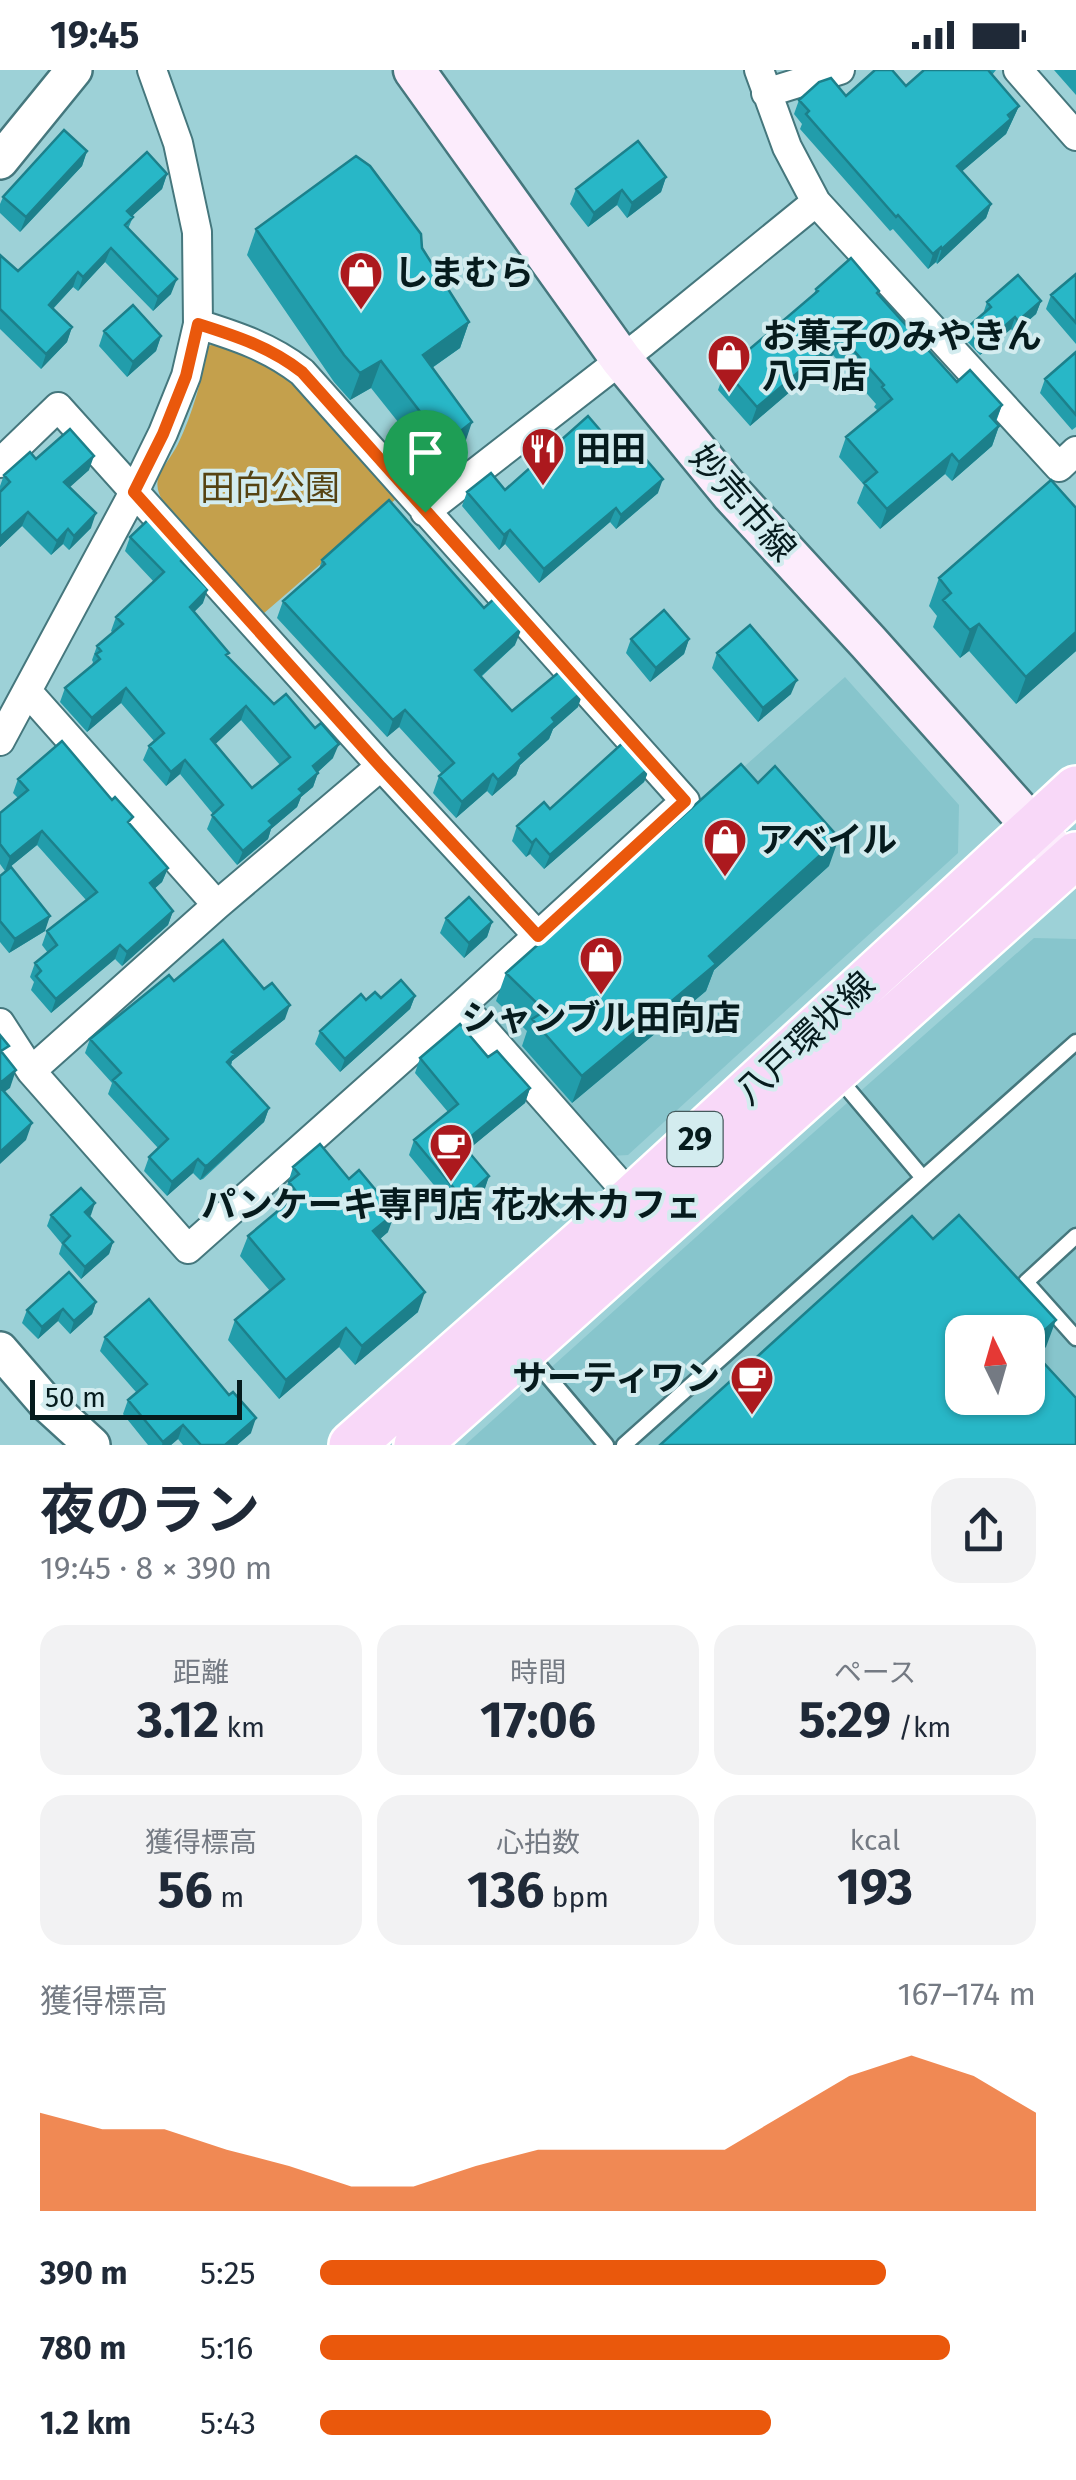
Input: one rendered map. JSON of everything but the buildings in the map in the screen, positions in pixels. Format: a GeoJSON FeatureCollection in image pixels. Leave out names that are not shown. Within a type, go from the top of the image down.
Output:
{"type":"FeatureCollection","features":[{"type":"Feature","properties":{"kind":"main road","name":"妙売市線"},"geometry":{"type":"LineString","coordinates":[[414,70],[622,359],[732,494],[1032,827],[1073,865]]}},
{"type":"Feature","properties":{"kind":"main road","name":"八戸環状線"},"geometry":{"type":"LineString","coordinates":[[352,1445],[632,1198],[1076,788]]}},
{"type":"Feature","properties":{"kind":"main road","name":"八戸環状線"},"geometry":{"type":"LineString","coordinates":[[417,1445],[833,1073],[1073,865]]}},
{"type":"Feature","properties":{"kind":"street"},"geometry":{"type":"LineString","coordinates":[[0,161],[74,70]]}},
{"type":"Feature","properties":{"kind":"street"},"geometry":{"type":"LineString","coordinates":[[0,740],[163,434],[186,376],[198,324],[197,232],[178,143],[152,70]]}},
{"type":"Feature","properties":{"kind":"street"},"geometry":{"type":"LineString","coordinates":[[840,70],[762,82],[787,147],[816,202],[1058,467],[1076,451]]}},
{"type":"Feature","properties":{"kind":"street"},"geometry":{"type":"LineString","coordinates":[[1018,70],[1076,136]]}},
{"type":"Feature","properties":{"kind":"street"},"geometry":{"type":"LineString","coordinates":[[425,512],[816,202]]}},
{"type":"Feature","properties":{"kind":"street"},"geometry":{"type":"LineString","coordinates":[[0,1023],[31,1071],[188,1250],[685,801],[302,372],[280,355],[198,324]]}},
{"type":"Feature","properties":{"kind":"street"},"geometry":{"type":"LineString","coordinates":[[0,463],[58,407],[538,936]]}},
{"type":"Feature","properties":{"kind":"street"},"geometry":{"type":"LineString","coordinates":[[27,692],[217,905]]}},
{"type":"Feature","properties":{"kind":"street"},"geometry":{"type":"LineString","coordinates":[[31,1071],[380,766]]}},
{"type":"Feature","properties":{"kind":"street"},"geometry":{"type":"LineString","coordinates":[[462,1005],[632,1198]]}},
{"type":"Feature","properties":{"kind":"street"},"geometry":{"type":"LineString","coordinates":[[0,1350],[45,1402],[92,1445]]}},
{"type":"Feature","properties":{"kind":"lane"},"geometry":{"type":"LineString","coordinates":[[624,1445],[1076,1042]]}},
{"type":"Feature","properties":{"kind":"lane"},"geometry":{"type":"LineString","coordinates":[[833,1073],[923,1178]]}},
{"type":"Feature","properties":{"kind":"lane"},"geometry":{"type":"LineString","coordinates":[[1076,1236],[1026,1282],[1076,1338]]}},
{"type":"Feature","properties":{"kind":"lane"},"geometry":{"type":"LineString","coordinates":[[525,1349],[606,1445]]}},
{"type":"Feature","properties":{"kind":"shaded area"},"geometry":{"type":"Polygon","coordinates":[[[845,677],[959,805],[958,853],[628,1155],[610,1156],[486,1016],[485,997],[845,677]]]}},
{"type":"Feature","properties":{"kind":"shaded area"},"geometry":{"type":"Polygon","coordinates":[[[1034,938],[1076,939],[1076,1445],[465,1445],[1034,938]]]}},
{"type":"Feature","properties":{"kind":"green space","name":"田向公園"},"geometry":{"type":"Polygon","coordinates":[[[219,343],[257,356],[290,379],[397,498],[263,614],[163,502],[157,482],[193,408],[208,346],[219,343]]]}},
{"type":"Feature","properties":{"kind":"place","name":"しまむら"},"geometry":{"type":"Point","coordinates":[361,311]}},
{"type":"Feature","properties":{"kind":"place","name":"お菓子のみやきん 八戸店"},"geometry":{"type":"Point","coordinates":[729,394]}},
{"type":"Feature","properties":{"kind":"place","name":"田田"},"geometry":{"type":"Point","coordinates":[543,487]}},
{"type":"Feature","properties":{"kind":"place","name":"アベイル"},"geometry":{"type":"Point","coordinates":[725,878]}},
{"type":"Feature","properties":{"kind":"place","name":"シャンブル田向店"},"geometry":{"type":"Point","coordinates":[601,996]}},
{"type":"Feature","properties":{"kind":"place","name":"パンケーキ専門店 花水木カフェ"},"geometry":{"type":"Point","coordinates":[451,1183]}},
{"type":"Feature","properties":{"kind":"place","name":"サーティワン"},"geometry":{"type":"Point","coordinates":[752,1416]}},
{"type":"Feature","properties":{"kind":"route"},"geometry":{"type":"LineString","coordinates":[[198,324],[280,355],[302,372],[425,512],[685,801],[538,936],[134,492],[186,376],[198,324]]}}]}
